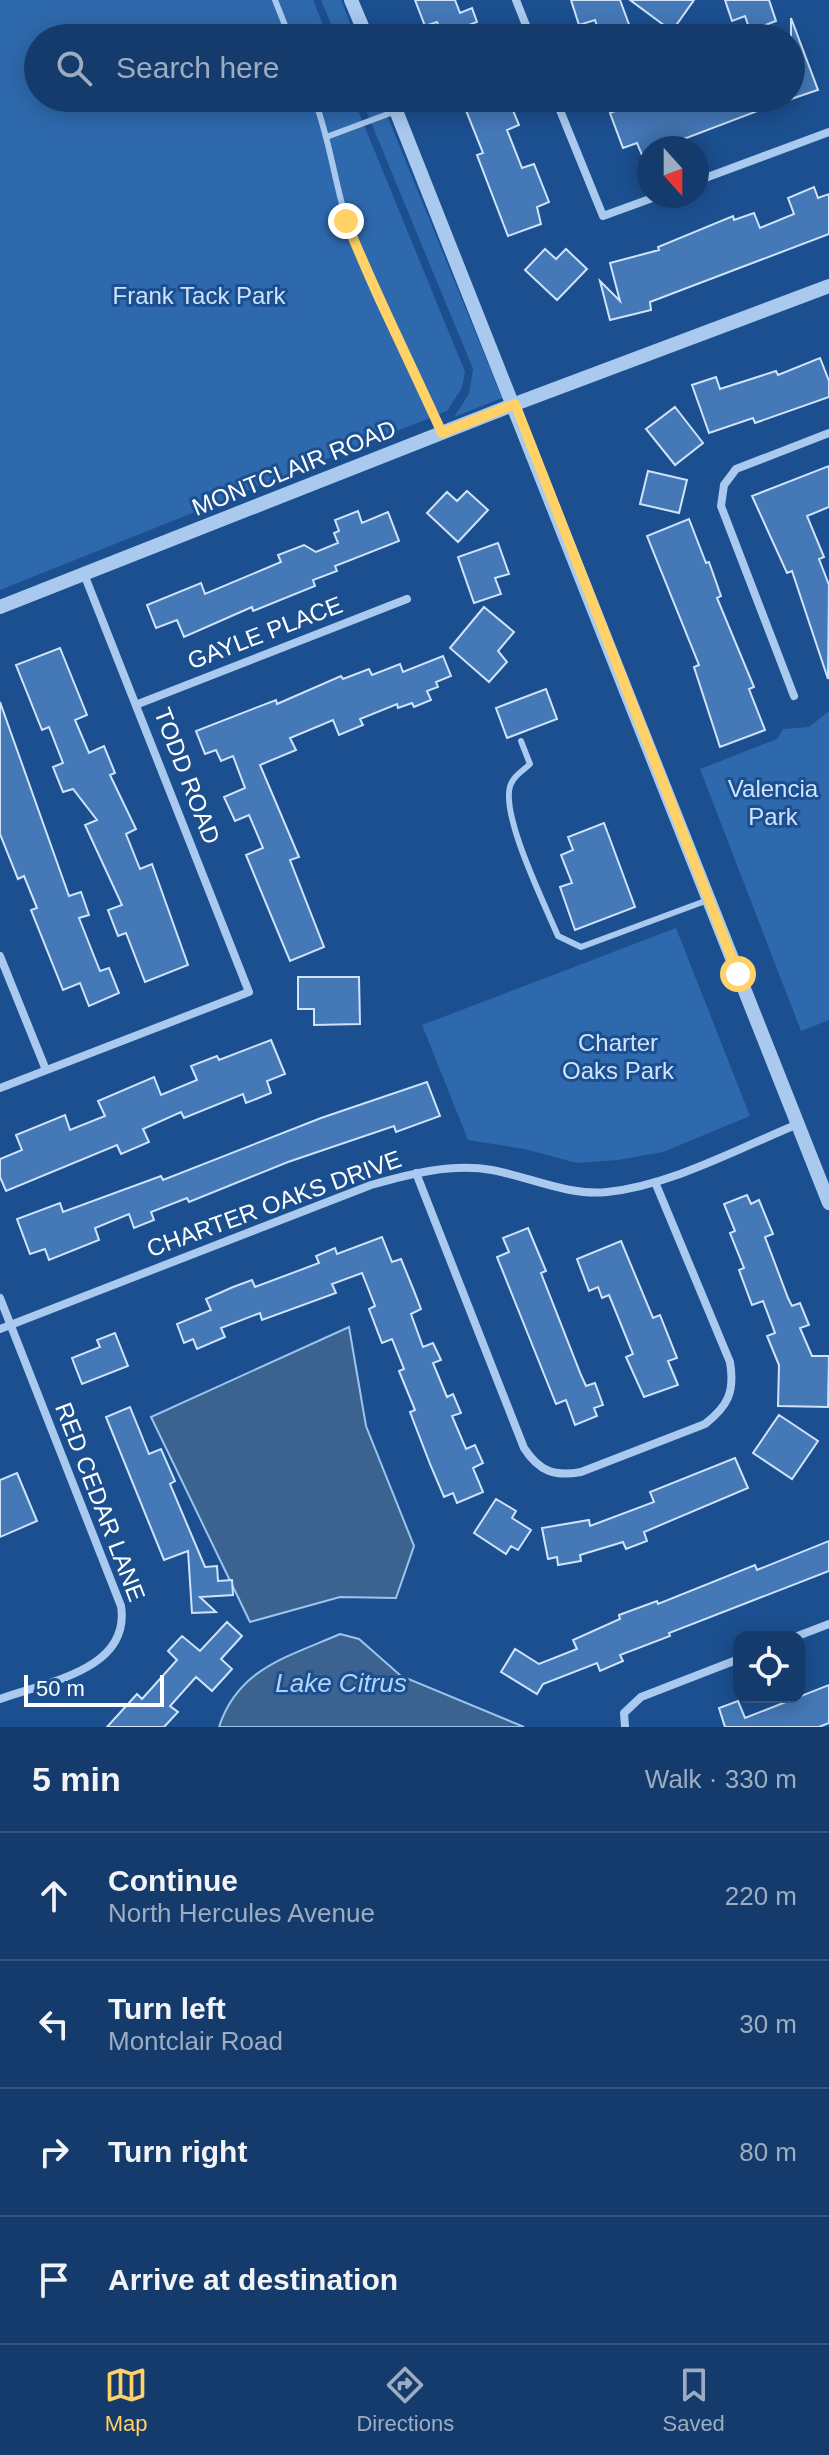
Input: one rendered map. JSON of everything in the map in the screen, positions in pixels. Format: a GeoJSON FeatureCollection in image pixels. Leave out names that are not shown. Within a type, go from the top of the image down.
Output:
{"type":"FeatureCollection","features":[{"type":"Feature","properties":{"kind":"street"},"geometry":{"type":"LineString","coordinates":[[351,0],[361,24]]}},
{"type":"Feature","properties":{"kind":"street"},"geometry":{"type":"LineString","coordinates":[[516,0],[525,24]]}},
{"type":"Feature","properties":{"kind":"street"},"geometry":{"type":"LineString","coordinates":[[397,112],[829,1203]]}},
{"type":"Feature","properties":{"kind":"street"},"geometry":{"type":"LineString","coordinates":[[561,112],[603,216],[637,204]]}},
{"type":"Feature","properties":{"kind":"street"},"geometry":{"type":"LineString","coordinates":[[709,177],[829,132]]}},
{"type":"Feature","properties":{"kind":"street","name":"MONTCLAIR ROAD"},"geometry":{"type":"LineString","coordinates":[[0,607],[515,404],[828,288]]}},
{"type":"Feature","properties":{"kind":"street"},"geometry":{"type":"LineString","coordinates":[[794,696],[721,506],[724,485],[736,469],[829,433]]}},
{"type":"Feature","properties":{"kind":"street","name":"TODD ROAD"},"geometry":{"type":"LineString","coordinates":[[46,1070],[249,992],[138,704],[84,574]]}},
{"type":"Feature","properties":{"kind":"street","name":"GAYLE PLACE"},"geometry":{"type":"LineString","coordinates":[[138,704],[407,599]]}},
{"type":"Feature","properties":{"kind":"street"},"geometry":{"type":"LineString","coordinates":[[0,956],[46,1070],[0,1088]]}},
{"type":"Feature","properties":{"kind":"street","name":"CHARTER OAKS DRIVE"},"geometry":{"type":"LineString","coordinates":[[0,1329],[371,1185],[416,1173],[456,1168],[492,1170],[551,1186],[605,1192],[655,1182],[798,1124]]}},
{"type":"Feature","properties":{"kind":"street"},"geometry":{"type":"LineString","coordinates":[[416,1173],[524,1448],[535,1463],[550,1473],[581,1472],[705,1424],[720,1412],[731,1397],[734,1381],[730,1362],[655,1182]]}},
{"type":"Feature","properties":{"kind":"street","name":"RED CEDAR LANE"},"geometry":{"type":"LineString","coordinates":[[0,1298],[121,1606],[124,1621],[121,1636],[110,1652],[95,1664],[0,1699]]}},
{"type":"Feature","properties":{"kind":"street"},"geometry":{"type":"LineString","coordinates":[[805,1633],[829,1624]]}},
{"type":"Feature","properties":{"kind":"street"},"geometry":{"type":"LineString","coordinates":[[625,1727],[624,1713],[641,1697],[733,1661]]}},
{"type":"Feature","properties":{"kind":"lane"},"geometry":{"type":"LineString","coordinates":[[275,0],[284,24]]}},
{"type":"Feature","properties":{"kind":"lane"},"geometry":{"type":"LineString","coordinates":[[320,112],[329,136],[346,221],[378,301],[405,350],[442,433]]}},
{"type":"Feature","properties":{"kind":"lane"},"geometry":{"type":"LineString","coordinates":[[329,136],[378,112]]}},
{"type":"Feature","properties":{"kind":"lane"},"geometry":{"type":"LineString","coordinates":[[521,741],[530,764],[512,781],[507,798],[522,849],[558,936],[581,947],[708,900]]}},
{"type":"Feature","properties":{"kind":"green space","name":"Frank Tack Park"},"geometry":{"type":"Polygon","coordinates":[[[0,0],[313,0],[322,24],[24,24],[24,112],[359,112],[465,372],[462,388],[447,411],[0,590],[0,0]]]}},
{"type":"Feature","properties":{"kind":"green space"},"geometry":{"type":"Polygon","coordinates":[[[321,0],[341,0],[350,24],[331,24],[321,0]]]}},
{"type":"Feature","properties":{"kind":"green space"},"geometry":{"type":"Polygon","coordinates":[[[367,112],[386,112],[502,398],[454,417],[469,394],[473,369],[367,112]]]}},
{"type":"Feature","properties":{"kind":"green space","name":"Valencia Park"},"geometry":{"type":"Polygon","coordinates":[[[829,711],[829,1020],[801,1031],[700,769],[777,739],[783,729],[809,727],[829,711]]]}},
{"type":"Feature","properties":{"kind":"green space","name":"Charter Oaks Park"},"geometry":{"type":"Polygon","coordinates":[[[676,928],[750,1116],[663,1152],[618,1160],[577,1163],[524,1149],[468,1140],[422,1025],[676,928]]]}},
{"type":"Feature","properties":{"kind":"water"},"geometry":{"type":"Polygon","coordinates":[[[349,1327],[366,1426],[414,1546],[396,1598],[340,1597],[250,1622],[151,1417],[349,1327]]]}},
{"type":"Feature","properties":{"kind":"water","name":"Lake Citrus"},"geometry":{"type":"Polygon","coordinates":[[[340,1634],[359,1639],[401,1676],[524,1727],[219,1727],[228,1707],[252,1678],[284,1658],[340,1634]]]}},
{"type":"Feature","properties":{"kind":"building"},"geometry":{"type":"Polygon","coordinates":[[[415,0],[455,0],[460,13],[472,8],[477,22],[472,24],[424,24],[415,0]]]}},
{"type":"Feature","properties":{"kind":"building"},"geometry":{"type":"Polygon","coordinates":[[[571,0],[620,0],[629,24],[596,24],[595,20],[579,24],[571,0]]]}},
{"type":"Feature","properties":{"kind":"building"},"geometry":{"type":"Polygon","coordinates":[[[630,0],[694,0],[677,24],[663,24],[630,0]]]}},
{"type":"Feature","properties":{"kind":"building"},"geometry":{"type":"Polygon","coordinates":[[[725,0],[769,0],[776,21],[748,24],[745,16],[732,21],[725,0]]]}},
{"type":"Feature","properties":{"kind":"building"},"geometry":{"type":"Polygon","coordinates":[[[805,55],[818,90],[805,94],[805,55]]]}},
{"type":"Feature","properties":{"kind":"building"},"geometry":{"type":"Polygon","coordinates":[[[467,112],[514,112],[519,125],[507,130],[522,168],[534,164],[549,202],[537,207],[541,224],[508,236],[477,155],[483,153],[467,112]]]}},
{"type":"Feature","properties":{"kind":"building"},"geometry":{"type":"Polygon","coordinates":[[[613,112],[755,112],[692,136],[637,136],[637,143],[623,148],[610,113],[613,112]]]}},
{"type":"Feature","properties":{"kind":"building"},"geometry":{"type":"Polygon","coordinates":[[[814,187],[818,198],[829,194],[829,234],[650,302],[651,310],[610,320],[600,281],[620,301],[610,263],[659,250],[658,247],[733,216],[734,220],[754,213],[760,228],[794,214],[788,198],[814,187]]]}},
{"type":"Feature","properties":{"kind":"building"},"geometry":{"type":"Polygon","coordinates":[[[545,249],[556,259],[566,249],[587,269],[557,300],[525,270],[545,249]]]}},
{"type":"Feature","properties":{"kind":"building"},"geometry":{"type":"Polygon","coordinates":[[[820,358],[829,381],[829,397],[755,423],[753,418],[709,433],[692,385],[716,377],[720,389],[776,371],[778,375],[820,358]]]}},
{"type":"Feature","properties":{"kind":"building"},"geometry":{"type":"Polygon","coordinates":[[[675,407],[703,443],[675,465],[646,429],[675,407]]]}},
{"type":"Feature","properties":{"kind":"building"},"geometry":{"type":"Polygon","coordinates":[[[829,466],[829,507],[807,516],[824,557],[819,559],[829,585],[828,679],[792,571],[787,573],[752,496],[829,466]]]}},
{"type":"Feature","properties":{"kind":"building"},"geometry":{"type":"Polygon","coordinates":[[[648,471],[687,480],[679,513],[640,504],[648,471]]]}},
{"type":"Feature","properties":{"kind":"building"},"geometry":{"type":"Polygon","coordinates":[[[467,491],[488,510],[458,542],[427,513],[447,492],[457,501],[467,491]]]}},
{"type":"Feature","properties":{"kind":"building"},"geometry":{"type":"Polygon","coordinates":[[[358,511],[362,523],[388,512],[399,541],[335,566],[337,571],[313,580],[315,586],[253,611],[252,607],[184,637],[177,620],[156,628],[147,605],[201,583],[205,594],[281,562],[278,555],[304,545],[316,552],[338,543],[334,533],[339,531],[335,520],[358,511]]]}},
{"type":"Feature","properties":{"kind":"building"},"geometry":{"type":"Polygon","coordinates":[[[689,519],[706,563],[709,562],[721,596],[717,598],[754,687],[749,689],[765,730],[720,747],[694,667],[699,665],[647,536],[689,519]]]}},
{"type":"Feature","properties":{"kind":"building"},"geometry":{"type":"Polygon","coordinates":[[[498,543],[509,574],[495,578],[501,594],[474,603],[458,557],[498,543]]]}},
{"type":"Feature","properties":{"kind":"building"},"geometry":{"type":"Polygon","coordinates":[[[484,607],[514,632],[498,651],[507,662],[489,682],[450,648],[484,607]]]}},
{"type":"Feature","properties":{"kind":"building"},"geometry":{"type":"Polygon","coordinates":[[[60,648],[87,715],[75,720],[89,753],[104,746],[115,773],[110,775],[136,829],[126,834],[140,869],[152,864],[188,965],[145,982],[126,933],[118,936],[108,910],[122,905],[85,825],[97,820],[73,789],[63,792],[53,767],[63,763],[49,727],[42,730],[16,665],[60,648]]]}},
{"type":"Feature","properties":{"kind":"building"},"geometry":{"type":"Polygon","coordinates":[[[443,656],[451,676],[436,682],[438,687],[427,691],[431,700],[414,707],[412,703],[398,708],[397,704],[360,719],[363,725],[339,735],[333,720],[290,738],[296,750],[260,765],[299,857],[290,860],[324,947],[290,961],[246,855],[263,848],[249,815],[235,821],[224,797],[245,788],[233,756],[221,761],[216,750],[205,754],[196,731],[276,700],[277,704],[341,676],[343,679],[369,669],[372,675],[400,664],[403,672],[443,656]]]}},
{"type":"Feature","properties":{"kind":"building"},"geometry":{"type":"Polygon","coordinates":[[[546,689],[557,719],[507,738],[496,708],[546,689]]]}},
{"type":"Feature","properties":{"kind":"building"},"geometry":{"type":"Polygon","coordinates":[[[0,702],[69,896],[81,892],[89,915],[79,918],[100,971],[109,968],[119,993],[89,1006],[80,983],[63,990],[31,910],[37,908],[24,876],[18,879],[0,834],[0,702]]]}},
{"type":"Feature","properties":{"kind":"building"},"geometry":{"type":"Polygon","coordinates":[[[604,823],[635,907],[575,930],[560,887],[572,883],[561,855],[573,850],[568,837],[604,823]]]}},
{"type":"Feature","properties":{"kind":"building"},"geometry":{"type":"Polygon","coordinates":[[[298,977],[359,977],[360,1024],[314,1025],[314,1009],[298,1009],[298,977]]]}},
{"type":"Feature","properties":{"kind":"building"},"geometry":{"type":"Polygon","coordinates":[[[271,1040],[285,1074],[267,1081],[271,1093],[246,1103],[243,1094],[184,1118],[181,1112],[143,1129],[149,1142],[121,1154],[117,1145],[6,1191],[0,1177],[0,1159],[22,1150],[16,1135],[65,1115],[70,1130],[105,1116],[98,1101],[154,1077],[161,1095],[197,1080],[191,1066],[217,1056],[219,1060],[271,1040]]]}},
{"type":"Feature","properties":{"kind":"building"},"geometry":{"type":"Polygon","coordinates":[[[427,1082],[440,1116],[396,1132],[394,1126],[288,1162],[189,1202],[187,1198],[151,1212],[154,1220],[134,1228],[129,1214],[95,1228],[99,1240],[49,1260],[45,1249],[30,1254],[17,1219],[60,1203],[63,1212],[161,1176],[163,1180],[321,1118],[427,1082]]]}},
{"type":"Feature","properties":{"kind":"building"},"geometry":{"type":"Polygon","coordinates":[[[747,1195],[751,1204],[759,1200],[773,1234],[765,1237],[792,1306],[800,1303],[809,1325],[800,1328],[812,1356],[829,1356],[828,1407],[778,1406],[779,1365],[767,1336],[775,1333],[763,1301],[752,1305],[739,1270],[744,1268],[730,1233],[735,1231],[724,1204],[747,1195]]]}},
{"type":"Feature","properties":{"kind":"building"},"geometry":{"type":"Polygon","coordinates":[[[528,1228],[546,1271],[541,1273],[581,1375],[586,1386],[595,1383],[603,1405],[594,1408],[597,1416],[575,1425],[566,1400],[556,1404],[497,1257],[509,1252],[503,1238],[528,1228]]]}},
{"type":"Feature","properties":{"kind":"building"},"geometry":{"type":"Polygon","coordinates":[[[382,1237],[392,1262],[401,1259],[414,1291],[421,1309],[411,1314],[423,1347],[433,1343],[441,1360],[433,1363],[447,1397],[453,1394],[461,1413],[452,1416],[466,1449],[475,1445],[483,1463],[473,1468],[483,1492],[457,1503],[453,1493],[444,1497],[430,1464],[410,1412],[415,1410],[399,1371],[404,1369],[392,1339],[382,1343],[369,1309],[375,1306],[362,1273],[332,1284],[336,1293],[262,1320],[260,1313],[221,1328],[225,1337],[197,1349],[193,1339],[184,1343],[177,1324],[211,1310],[206,1299],[233,1287],[252,1280],[255,1287],[319,1263],[316,1256],[335,1248],[337,1254],[382,1237]]]}},
{"type":"Feature","properties":{"kind":"building"},"geometry":{"type":"Polygon","coordinates":[[[621,1241],[653,1318],[660,1315],[677,1358],[668,1361],[678,1385],[644,1397],[626,1357],[633,1354],[609,1295],[602,1298],[598,1287],[589,1291],[577,1259],[621,1241]]]}},
{"type":"Feature","properties":{"kind":"building"},"geometry":{"type":"Polygon","coordinates":[[[115,1333],[128,1366],[82,1384],[72,1358],[100,1347],[97,1340],[115,1333]]]}},
{"type":"Feature","properties":{"kind":"building"},"geometry":{"type":"Polygon","coordinates":[[[130,1407],[149,1454],[161,1449],[175,1481],[170,1484],[205,1567],[217,1566],[218,1581],[232,1580],[233,1595],[200,1597],[216,1612],[192,1613],[188,1551],[164,1560],[106,1417],[130,1407]]]}},
{"type":"Feature","properties":{"kind":"building"},"geometry":{"type":"Polygon","coordinates":[[[779,1415],[818,1441],[792,1479],[753,1453],[779,1415]]]}},
{"type":"Feature","properties":{"kind":"building"},"geometry":{"type":"Polygon","coordinates":[[[735,1458],[748,1488],[644,1532],[647,1541],[626,1549],[623,1542],[580,1555],[581,1561],[558,1565],[557,1557],[548,1559],[542,1528],[589,1520],[590,1526],[654,1502],[650,1492],[735,1458]]]}},
{"type":"Feature","properties":{"kind":"building"},"geometry":{"type":"Polygon","coordinates":[[[17,1473],[37,1521],[0,1537],[0,1480],[17,1473]]]}},
{"type":"Feature","properties":{"kind":"building"},"geometry":{"type":"Polygon","coordinates":[[[496,1499],[516,1511],[512,1518],[531,1530],[518,1550],[511,1546],[506,1554],[474,1533],[496,1499]]]}},
{"type":"Feature","properties":{"kind":"building"},"geometry":{"type":"Polygon","coordinates":[[[829,1541],[829,1571],[669,1633],[670,1636],[620,1655],[623,1661],[600,1671],[597,1663],[543,1684],[537,1694],[501,1672],[515,1649],[539,1664],[577,1649],[573,1640],[620,1619],[619,1615],[657,1601],[658,1604],[755,1565],[757,1570],[829,1541]]]}},
{"type":"Feature","properties":{"kind":"building"},"geometry":{"type":"Polygon","coordinates":[[[227,1622],[242,1636],[221,1659],[232,1669],[212,1691],[196,1677],[170,1706],[178,1712],[164,1727],[107,1727],[137,1694],[142,1699],[177,1660],[168,1651],[182,1636],[200,1651],[227,1622]]]}},
{"type":"Feature","properties":{"kind":"building"},"geometry":{"type":"Polygon","coordinates":[[[829,1685],[829,1723],[819,1727],[725,1727],[719,1708],[739,1703],[745,1718],[783,1703],[805,1703],[805,1694],[829,1685]]]}},
{"type":"Feature","properties":{"kind":"route"},"geometry":{"type":"LineString","coordinates":[[346,221],[378,301],[405,350],[442,433],[515,404],[738,974]]}}]}
